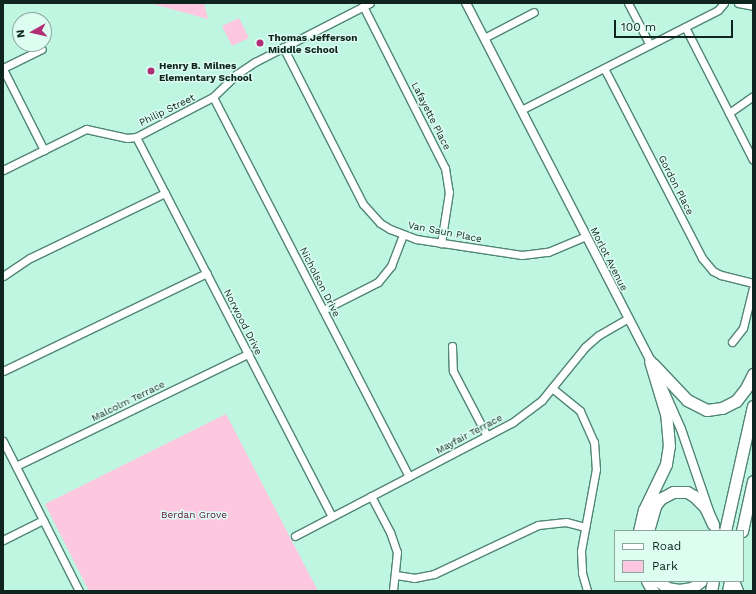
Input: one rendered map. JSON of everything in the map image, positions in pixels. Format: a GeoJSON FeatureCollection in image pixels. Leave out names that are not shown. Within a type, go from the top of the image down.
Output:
{"type":"FeatureCollection","features":[{"type":"Feature","properties":{"kind":"highway"},"geometry":{"type":"LineString","coordinates":[[650,361],[687,400],[707,410],[722,408],[736,401],[746,388],[753,374]]}},
{"type":"Feature","properties":{"kind":"highway"},"geometry":{"type":"LineString","coordinates":[[639,530],[644,510],[666,464],[669,446],[666,414],[650,361]]}},
{"type":"Feature","properties":{"kind":"highway"},"geometry":{"type":"LineString","coordinates":[[725,530],[753,406]]}},
{"type":"Feature","properties":{"kind":"highway"},"geometry":{"type":"LineString","coordinates":[[742,530],[753,481]]}},
{"type":"Feature","properties":{"kind":"highway"},"geometry":{"type":"LineString","coordinates":[[717,529],[734,489]]}},
{"type":"Feature","properties":{"kind":"highway"},"geometry":{"type":"LineString","coordinates":[[648,530],[655,506],[660,499],[673,492],[687,492],[694,496],[705,507],[717,529]]}},
{"type":"Feature","properties":{"kind":"highway"},"geometry":{"type":"LineString","coordinates":[[648,582],[653,591]]}},
{"type":"Feature","properties":{"kind":"highway"},"geometry":{"type":"LineString","coordinates":[[660,582],[667,588],[679,590],[692,588],[700,582]]}},
{"type":"Feature","properties":{"kind":"street","name":"Morlot Avenue"},"geometry":{"type":"LineString","coordinates":[[466,3],[650,361],[681,429],[717,529]]}},
{"type":"Feature","properties":{"kind":"street"},"geometry":{"type":"LineString","coordinates":[[628,3],[650,45]]}},
{"type":"Feature","properties":{"kind":"street"},"geometry":{"type":"LineString","coordinates":[[521,110],[718,10],[724,3]]}},
{"type":"Feature","properties":{"kind":"street"},"geometry":{"type":"LineString","coordinates":[[738,3],[753,6]]}},
{"type":"Feature","properties":{"kind":"street","name":"Philip Street"},"geometry":{"type":"LineString","coordinates":[[3,170],[86,129],[127,138],[136,136],[213,97],[246,67],[366,5]]}},
{"type":"Feature","properties":{"kind":"street","name":"Lafayette Place"},"geometry":{"type":"LineString","coordinates":[[366,5],[445,168],[449,192],[441,243]]}},
{"type":"Feature","properties":{"kind":"street"},"geometry":{"type":"LineString","coordinates":[[484,38],[534,12]]}},
{"type":"Feature","properties":{"kind":"street"},"geometry":{"type":"LineString","coordinates":[[685,27],[753,160]]}},
{"type":"Feature","properties":{"kind":"street","name":"Van Saun Place"},"geometry":{"type":"LineString","coordinates":[[282,48],[363,204],[380,223],[403,235],[441,243],[522,255],[548,252],[586,236]]}},
{"type":"Feature","properties":{"kind":"street"},"geometry":{"type":"LineString","coordinates":[[36,52],[3,69],[44,150]]}},
{"type":"Feature","properties":{"kind":"street","name":"Gordon Place"},"geometry":{"type":"LineString","coordinates":[[604,68],[702,258],[713,271],[721,275],[753,283]]}},
{"type":"Feature","properties":{"kind":"street"},"geometry":{"type":"LineString","coordinates":[[729,113],[753,96]]}},
{"type":"Feature","properties":{"kind":"street","name":"Nicholson Drive"},"geometry":{"type":"LineString","coordinates":[[213,97],[409,476]]}},
{"type":"Feature","properties":{"kind":"street","name":"Norwood Drive"},"geometry":{"type":"LineString","coordinates":[[136,136],[332,516]]}},
{"type":"Feature","properties":{"kind":"street"},"geometry":{"type":"LineString","coordinates":[[3,276],[30,258],[165,193]]}},
{"type":"Feature","properties":{"kind":"street"},"geometry":{"type":"LineString","coordinates":[[323,310],[378,282],[391,266],[403,235]]}},
{"type":"Feature","properties":{"kind":"street"},"geometry":{"type":"LineString","coordinates":[[3,371],[207,273]]}},
{"type":"Feature","properties":{"kind":"street"},"geometry":{"type":"LineString","coordinates":[[732,342],[743,328],[753,288]]}},
{"type":"Feature","properties":{"kind":"street","name":"Mayfair Terrace"},"geometry":{"type":"LineString","coordinates":[[295,536],[487,436],[528,412],[552,388],[585,347],[599,335],[628,318]]}},
{"type":"Feature","properties":{"kind":"street"},"geometry":{"type":"LineString","coordinates":[[452,346],[453,371],[487,436]]}},
{"type":"Feature","properties":{"kind":"street","name":"Malcolm Terrace"},"geometry":{"type":"LineString","coordinates":[[16,466],[248,354]]}},
{"type":"Feature","properties":{"kind":"street"},"geometry":{"type":"LineString","coordinates":[[552,388],[580,411],[594,442],[596,469],[585,527],[581,563],[587,591]]}},
{"type":"Feature","properties":{"kind":"street"},"geometry":{"type":"LineString","coordinates":[[3,441],[79,591]]}},
{"type":"Feature","properties":{"kind":"street"},"geometry":{"type":"LineString","coordinates":[[371,496],[394,542],[397,564],[393,591]]}},
{"type":"Feature","properties":{"kind":"street"},"geometry":{"type":"LineString","coordinates":[[3,540],[43,520]]}},
{"type":"Feature","properties":{"kind":"street"},"geometry":{"type":"LineString","coordinates":[[396,576],[414,578],[434,574],[538,525],[566,522],[585,527]]}},
{"type":"Feature","properties":{"kind":"green space"},"geometry":{"type":"Polygon","coordinates":[[[149,3],[204,3],[208,19],[149,3]]]}},
{"type":"Feature","properties":{"kind":"green space"},"geometry":{"type":"Polygon","coordinates":[[[239,18],[249,38],[232,46],[222,26],[239,18]]]}},
{"type":"Feature","properties":{"kind":"green space","name":"Berdan Grove"},"geometry":{"type":"Polygon","coordinates":[[[226,414],[318,591],[89,591],[45,504],[226,414]]]}},
{"type":"Feature","properties":{"kind":"place","name":"Thomas Jefferson Middle School"},"geometry":{"type":"Point","coordinates":[260,43]}},
{"type":"Feature","properties":{"kind":"place","name":"Henry B. Milnes Elementary School"},"geometry":{"type":"Point","coordinates":[151,71]}}]}
